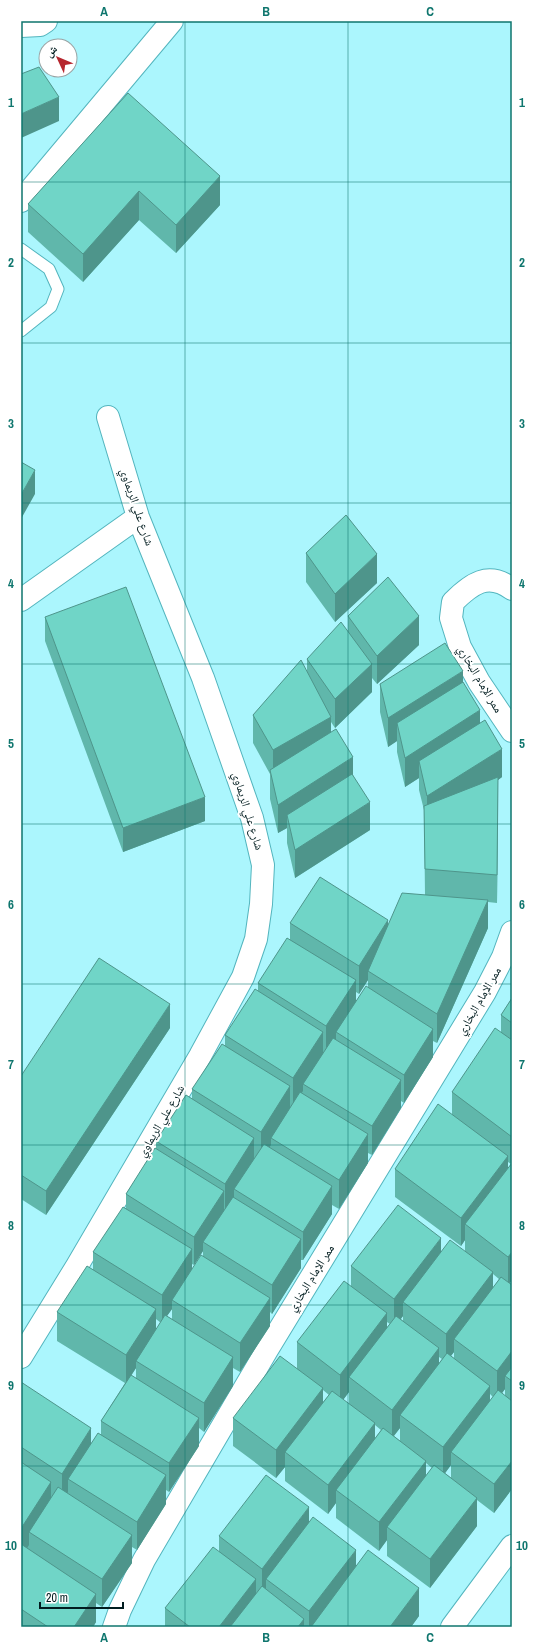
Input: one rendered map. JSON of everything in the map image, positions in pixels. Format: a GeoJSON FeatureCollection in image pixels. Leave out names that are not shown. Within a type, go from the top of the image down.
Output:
{"type":"FeatureCollection","features":[{"type":"Feature","properties":{"kind":"street"},"geometry":{"type":"LineString","coordinates":[[21,26],[40,25],[46,21]]}},
{"type":"Feature","properties":{"kind":"street"},"geometry":{"type":"LineString","coordinates":[[21,201],[172,21]]}},
{"type":"Feature","properties":{"kind":"street","name":"شارع علي الريماوي"},"geometry":{"type":"LineString","coordinates":[[21,1357],[77,1266],[188,1076],[243,977],[256,939],[261,904],[263,865],[252,818],[203,678],[138,518],[108,417]]}},
{"type":"Feature","properties":{"kind":"street"},"geometry":{"type":"LineString","coordinates":[[21,600],[138,518]]}},
{"type":"Feature","properties":{"kind":"street","name":"ممر الإمام البخاري"},"geometry":{"type":"LineString","coordinates":[[511,588],[500,581],[487,580],[473,585],[453,602],[451,618],[460,647],[480,682],[512,731]]}},
{"type":"Feature","properties":{"kind":"street","name":"ممر الإمام البخاري"},"geometry":{"type":"LineString","coordinates":[[114,1627],[120,1610],[144,1560],[267,1350],[485,992],[503,957],[512,932]]}},
{"type":"Feature","properties":{"kind":"street"},"geometry":{"type":"LineString","coordinates":[[452,1627],[512,1546]]}},
{"type":"Feature","properties":{"kind":"lane"},"geometry":{"type":"LineString","coordinates":[[21,248],[50,269],[58,289],[51,307],[21,331]]}},
{"type":"Feature","properties":{"kind":"building"},"geometry":{"type":"Polygon","coordinates":[[[38,67],[38,78],[46,78],[59,97],[21,114],[21,74],[38,67]]]}},
{"type":"Feature","properties":{"kind":"building"},"geometry":{"type":"Polygon","coordinates":[[[128,93],[220,176],[176,225],[139,191],[83,254],[28,204],[128,93]]]}},
{"type":"Feature","properties":{"kind":"building"},"geometry":{"type":"Polygon","coordinates":[[[21,462],[35,470],[21,495],[21,462]]]}},
{"type":"Feature","properties":{"kind":"building"},"geometry":{"type":"Polygon","coordinates":[[[346,515],[377,554],[335,594],[306,553],[346,515]]]}},
{"type":"Feature","properties":{"kind":"building"},"geometry":{"type":"Polygon","coordinates":[[[388,577],[419,616],[377,656],[348,616],[388,577]]]}},
{"type":"Feature","properties":{"kind":"building"},"geometry":{"type":"Polygon","coordinates":[[[126,587],[205,797],[123,828],[45,617],[126,587]]]}},
{"type":"Feature","properties":{"kind":"building"},"geometry":{"type":"Polygon","coordinates":[[[341,622],[372,664],[335,699],[307,659],[341,622]]]}},
{"type":"Feature","properties":{"kind":"building"},"geometry":{"type":"Polygon","coordinates":[[[445,643],[463,671],[388,718],[380,684],[445,643]]]}},
{"type":"Feature","properties":{"kind":"building"},"geometry":{"type":"Polygon","coordinates":[[[301,660],[331,717],[273,750],[253,715],[301,660]]]}},
{"type":"Feature","properties":{"kind":"building"},"geometry":{"type":"Polygon","coordinates":[[[463,682],[480,710],[405,758],[397,723],[463,682]]]}},
{"type":"Feature","properties":{"kind":"building"},"geometry":{"type":"Polygon","coordinates":[[[485,720],[502,749],[427,796],[419,761],[485,720]]]}},
{"type":"Feature","properties":{"kind":"building"},"geometry":{"type":"Polygon","coordinates":[[[336,729],[353,757],[278,805],[270,770],[336,729]]]}},
{"type":"Feature","properties":{"kind":"building"},"geometry":{"type":"Polygon","coordinates":[[[352,774],[370,802],[295,850],[287,815],[352,774]]]}},
{"type":"Feature","properties":{"kind":"building"},"geometry":{"type":"Polygon","coordinates":[[[498,777],[497,875],[425,869],[424,806],[498,777]]]}},
{"type":"Feature","properties":{"kind":"building"},"geometry":{"type":"Polygon","coordinates":[[[320,877],[388,920],[359,966],[290,923],[320,877]]]}},
{"type":"Feature","properties":{"kind":"building"},"geometry":{"type":"Polygon","coordinates":[[[402,893],[488,900],[437,1014],[368,971],[402,893]]]}},
{"type":"Feature","properties":{"kind":"building"},"geometry":{"type":"Polygon","coordinates":[[[287,938],[356,980],[326,1026],[258,983],[287,938]]]}},
{"type":"Feature","properties":{"kind":"building"},"geometry":{"type":"Polygon","coordinates":[[[99,958],[170,1004],[46,1191],[21,1175],[21,1076],[99,958]]]}},
{"type":"Feature","properties":{"kind":"building"},"geometry":{"type":"Polygon","coordinates":[[[366,986],[433,1029],[404,1075],[336,1032],[366,986]]]}},
{"type":"Feature","properties":{"kind":"building"},"geometry":{"type":"Polygon","coordinates":[[[255,989],[323,1032],[293,1078],[225,1035],[255,989]]]}},
{"type":"Feature","properties":{"kind":"building"},"geometry":{"type":"Polygon","coordinates":[[[512,998],[512,1023],[501,1015],[512,998]]]}},
{"type":"Feature","properties":{"kind":"building"},"geometry":{"type":"Polygon","coordinates":[[[495,1028],[512,1040],[512,1137],[452,1092],[495,1028]]]}},
{"type":"Feature","properties":{"kind":"building"},"geometry":{"type":"Polygon","coordinates":[[[333,1038],[401,1080],[372,1126],[303,1084],[333,1038]]]}},
{"type":"Feature","properties":{"kind":"building"},"geometry":{"type":"Polygon","coordinates":[[[222,1044],[290,1086],[261,1132],[192,1089],[222,1044]]]}},
{"type":"Feature","properties":{"kind":"building"},"geometry":{"type":"Polygon","coordinates":[[[300,1092],[368,1134],[339,1180],[271,1138],[300,1092]]]}},
{"type":"Feature","properties":{"kind":"building"},"geometry":{"type":"Polygon","coordinates":[[[186,1095],[254,1138],[225,1184],[156,1141],[186,1095]]]}},
{"type":"Feature","properties":{"kind":"building"},"geometry":{"type":"Polygon","coordinates":[[[438,1104],[508,1156],[461,1218],[395,1169],[438,1104]]]}},
{"type":"Feature","properties":{"kind":"building"},"geometry":{"type":"Polygon","coordinates":[[[264,1144],[332,1186],[303,1232],[234,1189],[264,1144]]]}},
{"type":"Feature","properties":{"kind":"building"},"geometry":{"type":"Polygon","coordinates":[[[155,1148],[224,1191],[194,1237],[126,1194],[155,1148]]]}},
{"type":"Feature","properties":{"kind":"building"},"geometry":{"type":"Polygon","coordinates":[[[512,1163],[512,1252],[508,1257],[465,1224],[512,1163]]]}},
{"type":"Feature","properties":{"kind":"building"},"geometry":{"type":"Polygon","coordinates":[[[233,1197],[301,1239],[272,1285],[203,1242],[233,1197]]]}},
{"type":"Feature","properties":{"kind":"building"},"geometry":{"type":"Polygon","coordinates":[[[398,1205],[441,1238],[394,1299],[351,1266],[398,1205]]]}},
{"type":"Feature","properties":{"kind":"building"},"geometry":{"type":"Polygon","coordinates":[[[123,1207],[192,1249],[162,1295],[93,1252],[123,1207]]]}},
{"type":"Feature","properties":{"kind":"building"},"geometry":{"type":"Polygon","coordinates":[[[450,1240],[493,1272],[446,1334],[403,1302],[450,1240]]]}},
{"type":"Feature","properties":{"kind":"building"},"geometry":{"type":"Polygon","coordinates":[[[201,1255],[270,1298],[240,1343],[172,1300],[201,1255]]]}},
{"type":"Feature","properties":{"kind":"building"},"geometry":{"type":"Polygon","coordinates":[[[87,1266],[156,1309],[126,1355],[57,1312],[87,1266]]]}},
{"type":"Feature","properties":{"kind":"building"},"geometry":{"type":"Polygon","coordinates":[[[501,1277],[512,1285],[512,1351],[497,1371],[454,1339],[501,1277]]]}},
{"type":"Feature","properties":{"kind":"building"},"geometry":{"type":"Polygon","coordinates":[[[344,1281],[387,1313],[340,1375],[297,1342],[344,1281]]]}},
{"type":"Feature","properties":{"kind":"building"},"geometry":{"type":"Polygon","coordinates":[[[165,1315],[233,1357],[204,1403],[136,1361],[165,1315]]]}},
{"type":"Feature","properties":{"kind":"building"},"geometry":{"type":"Polygon","coordinates":[[[396,1316],[439,1348],[392,1410],[349,1377],[396,1316]]]}},
{"type":"Feature","properties":{"kind":"building"},"geometry":{"type":"Polygon","coordinates":[[[447,1353],[490,1386],[443,1447],[400,1415],[447,1353]]]}},
{"type":"Feature","properties":{"kind":"building"},"geometry":{"type":"Polygon","coordinates":[[[280,1356],[323,1388],[276,1450],[233,1418],[280,1356]]]}},
{"type":"Feature","properties":{"kind":"building"},"geometry":{"type":"Polygon","coordinates":[[[512,1367],[512,1381],[505,1376],[512,1367]]]}},
{"type":"Feature","properties":{"kind":"building"},"geometry":{"type":"Polygon","coordinates":[[[131,1375],[199,1418],[169,1463],[101,1421],[131,1375]]]}},
{"type":"Feature","properties":{"kind":"building"},"geometry":{"type":"Polygon","coordinates":[[[21,1382],[91,1428],[62,1474],[21,1447],[21,1382]]]}},
{"type":"Feature","properties":{"kind":"building"},"geometry":{"type":"Polygon","coordinates":[[[498,1390],[512,1401],[512,1461],[494,1484],[451,1452],[498,1390]]]}},
{"type":"Feature","properties":{"kind":"building"},"geometry":{"type":"Polygon","coordinates":[[[332,1391],[375,1423],[328,1485],[285,1452],[332,1391]]]}},
{"type":"Feature","properties":{"kind":"building"},"geometry":{"type":"Polygon","coordinates":[[[383,1428],[426,1461],[379,1522],[336,1490],[383,1428]]]}},
{"type":"Feature","properties":{"kind":"building"},"geometry":{"type":"Polygon","coordinates":[[[98,1433],[166,1475],[137,1522],[68,1479],[98,1433]]]}},
{"type":"Feature","properties":{"kind":"building"},"geometry":{"type":"Polygon","coordinates":[[[21,1462],[51,1482],[22,1527],[21,1527],[21,1462]]]}},
{"type":"Feature","properties":{"kind":"building"},"geometry":{"type":"Polygon","coordinates":[[[434,1465],[477,1498],[430,1559],[387,1527],[434,1465]]]}},
{"type":"Feature","properties":{"kind":"building"},"geometry":{"type":"Polygon","coordinates":[[[266,1475],[309,1507],[262,1569],[219,1536],[266,1475]]]}},
{"type":"Feature","properties":{"kind":"building"},"geometry":{"type":"Polygon","coordinates":[[[58,1487],[132,1535],[102,1579],[29,1532],[58,1487]]]}},
{"type":"Feature","properties":{"kind":"building"},"geometry":{"type":"Polygon","coordinates":[[[313,1517],[356,1550],[309,1611],[266,1579],[313,1517]]]}},
{"type":"Feature","properties":{"kind":"building"},"geometry":{"type":"Polygon","coordinates":[[[21,1544],[96,1594],[74,1627],[48,1627],[21,1609],[21,1544]]]}},
{"type":"Feature","properties":{"kind":"building"},"geometry":{"type":"Polygon","coordinates":[[[213,1547],[256,1579],[219,1627],[190,1627],[165,1608],[213,1547]]]}},
{"type":"Feature","properties":{"kind":"building"},"geometry":{"type":"Polygon","coordinates":[[[368,1550],[419,1588],[390,1627],[311,1627],[368,1550]]]}},
{"type":"Feature","properties":{"kind":"building"},"geometry":{"type":"Polygon","coordinates":[[[262,1586],[304,1619],[298,1627],[230,1627],[262,1586]]]}}]}
